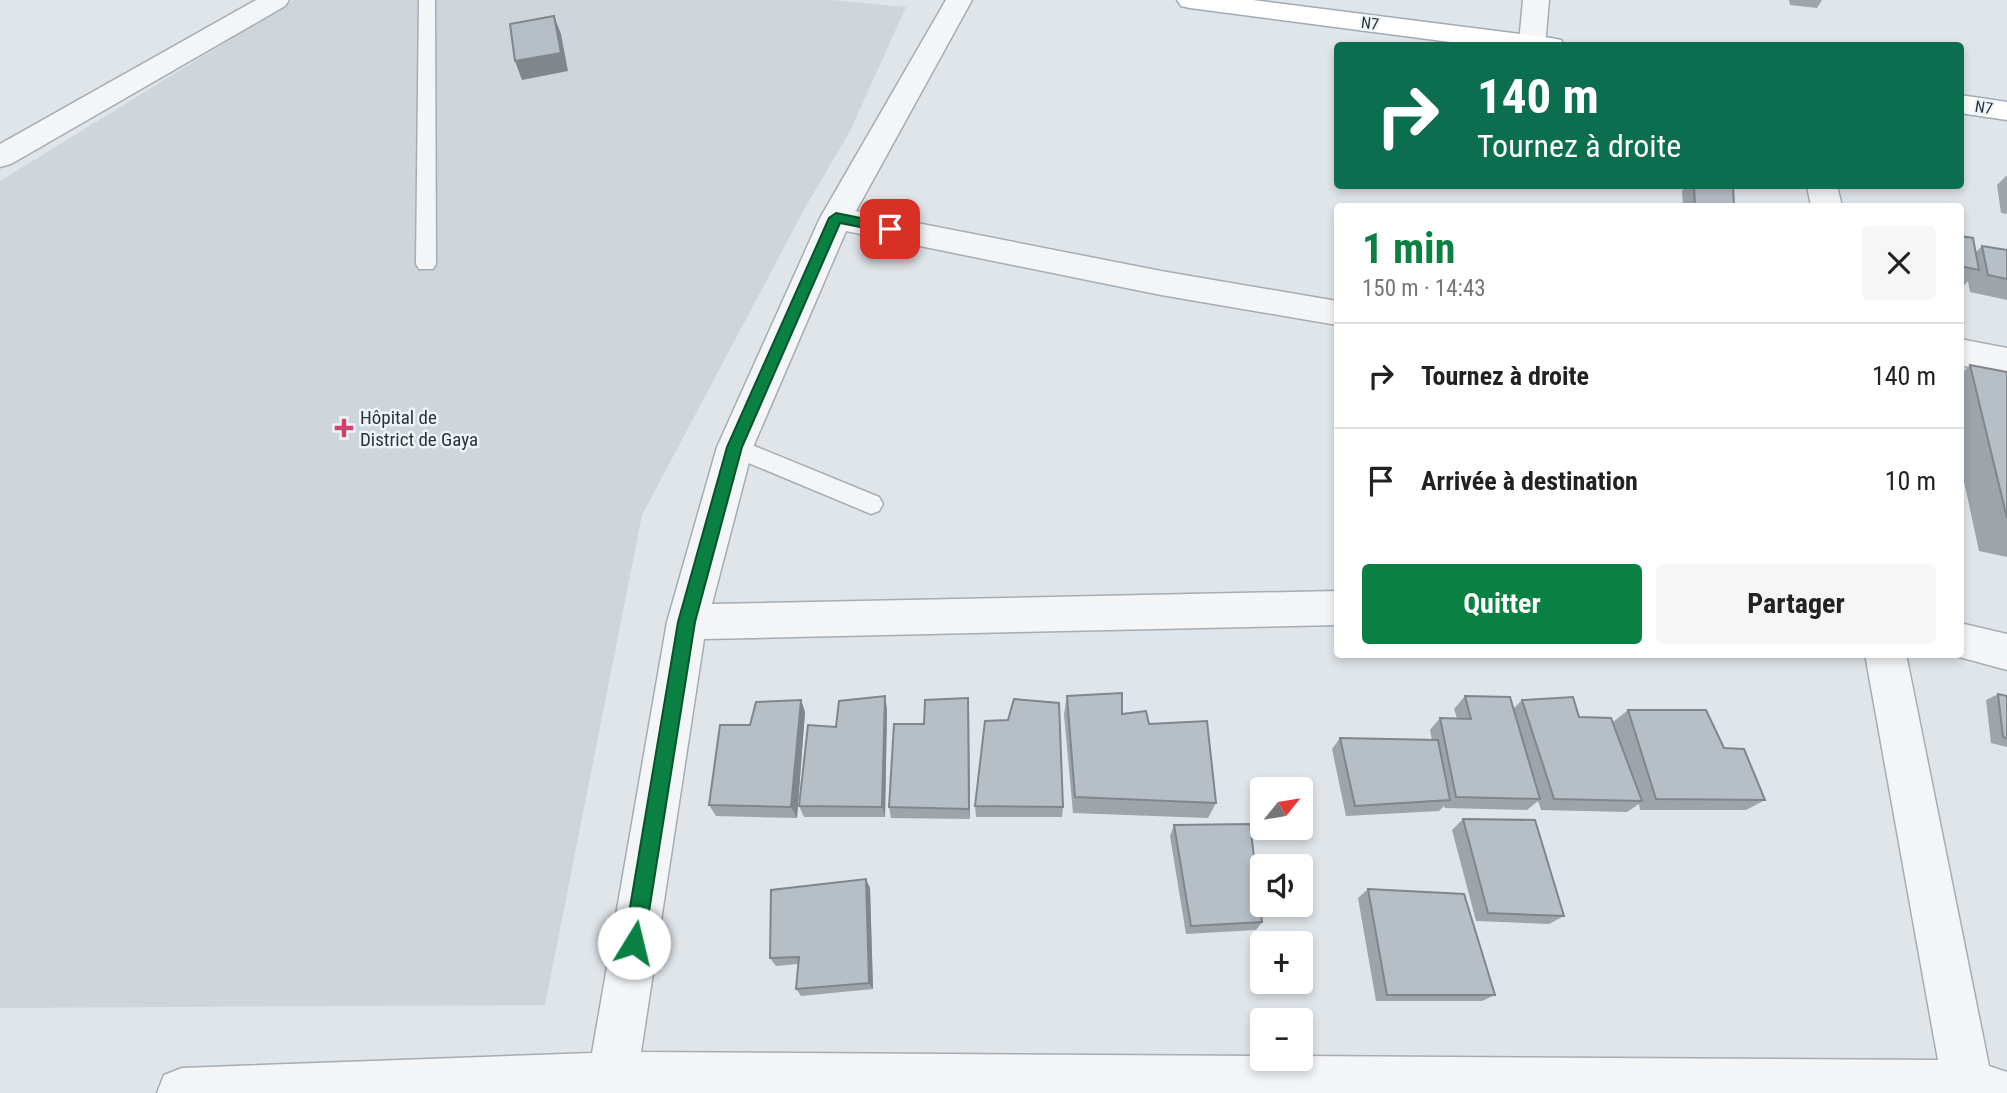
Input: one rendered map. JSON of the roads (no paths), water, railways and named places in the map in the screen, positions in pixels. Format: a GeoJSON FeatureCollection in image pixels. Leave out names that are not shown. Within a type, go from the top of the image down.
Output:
{"type":"FeatureCollection","features":[{"type":"Feature","properties":{"kind":"main road","name":"N7"},"geometry":{"type":"LineString","coordinates":[[1190,0],[1526,42]]}},
{"type":"Feature","properties":{"kind":"main road","name":"N7"},"geometry":{"type":"LineString","coordinates":[[1964,105],[2007,111]]}},
{"type":"Feature","properties":{"kind":"street"},"geometry":{"type":"LineString","coordinates":[[0,157],[276,0]]}},
{"type":"Feature","properties":{"kind":"street"},"geometry":{"type":"LineString","coordinates":[[611,1085],[687,622],[735,447],[836,218],[959,0]]}},
{"type":"Feature","properties":{"kind":"street"},"geometry":{"type":"LineString","coordinates":[[1536,0],[1542,42]]}},
{"type":"Feature","properties":{"kind":"street"},"geometry":{"type":"LineString","coordinates":[[836,218],[1161,282],[1334,312]]}},
{"type":"Feature","properties":{"kind":"street"},"geometry":{"type":"LineString","coordinates":[[1964,353],[2007,361]]}},
{"type":"Feature","properties":{"kind":"street"},"geometry":{"type":"LineString","coordinates":[[687,622],[1334,608]]}},
{"type":"Feature","properties":{"kind":"street"},"geometry":{"type":"LineString","coordinates":[[1964,642],[2007,652]]}},
{"type":"Feature","properties":{"kind":"street"},"geometry":{"type":"LineString","coordinates":[[182,1093],[611,1085],[1978,1090],[1886,658]]}},
{"type":"Feature","properties":{"kind":"lane"},"geometry":{"type":"LineString","coordinates":[[426,0],[426,264]]}},
{"type":"Feature","properties":{"kind":"lane"},"geometry":{"type":"LineString","coordinates":[[735,447],[871,504]]}},
{"type":"Feature","properties":{"kind":"place","name":"Hôpital de District de Gaya"},"geometry":{"type":"Point","coordinates":[344,428]}}]}
